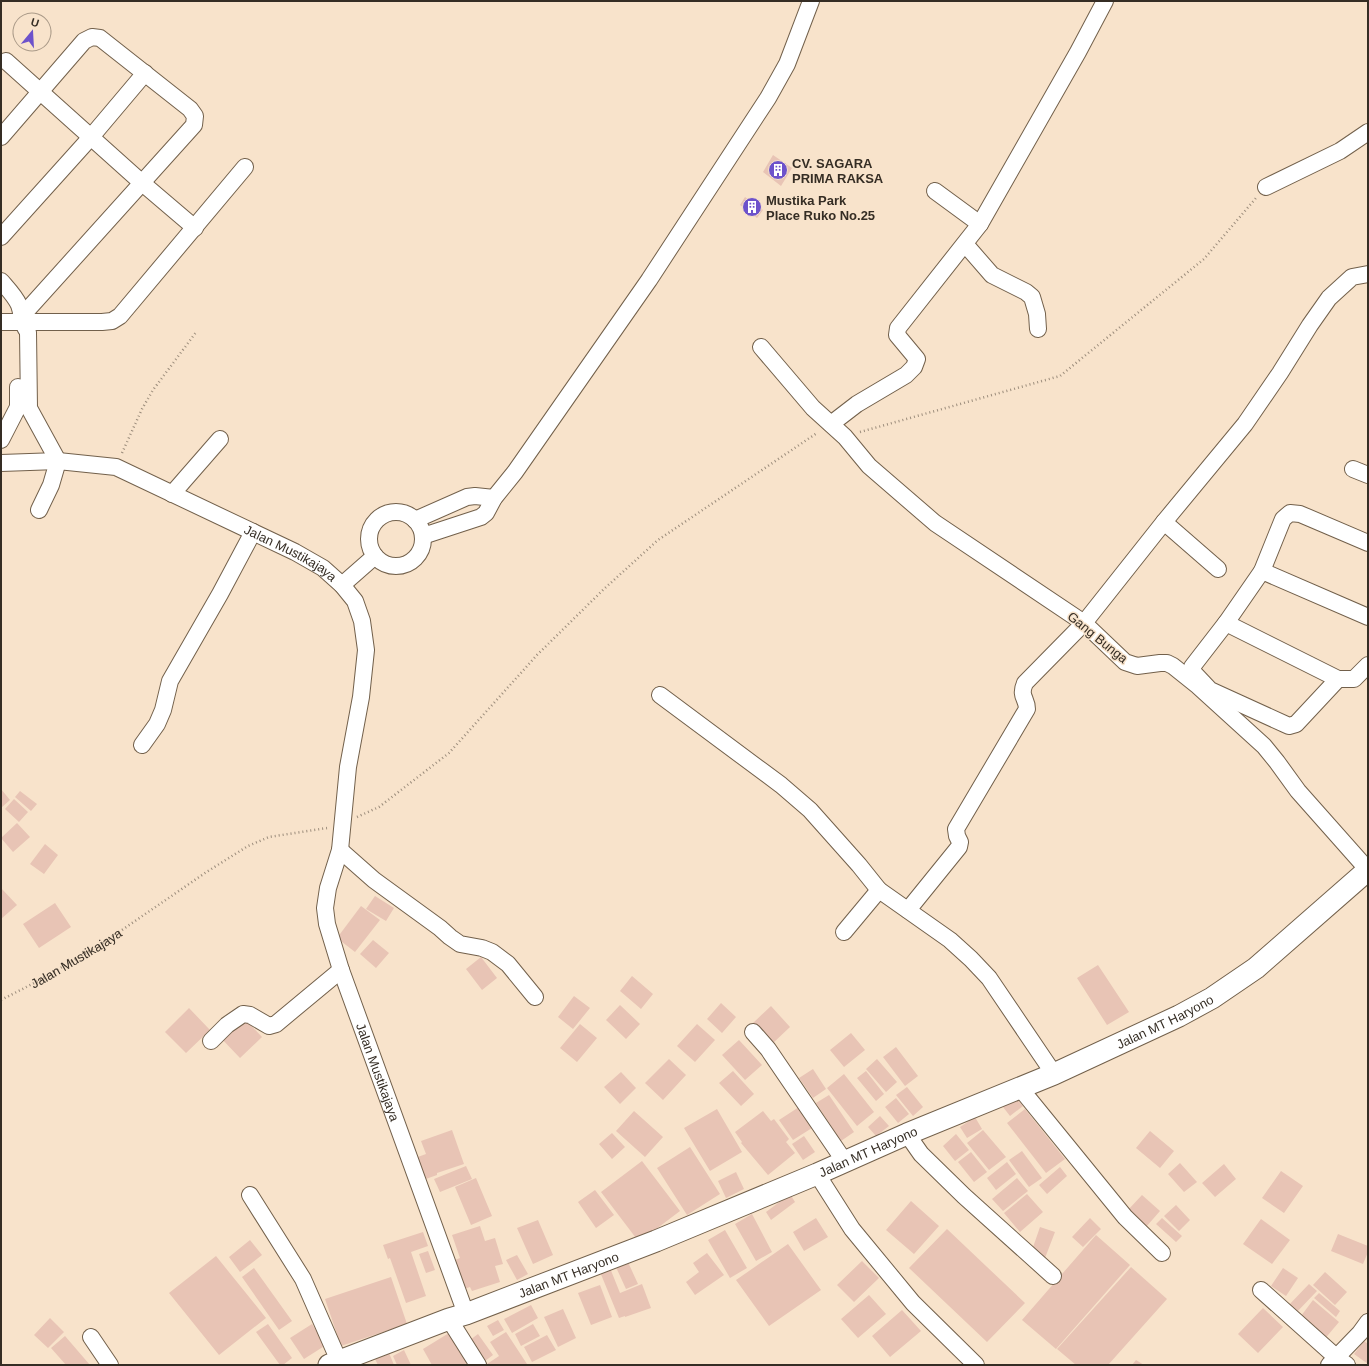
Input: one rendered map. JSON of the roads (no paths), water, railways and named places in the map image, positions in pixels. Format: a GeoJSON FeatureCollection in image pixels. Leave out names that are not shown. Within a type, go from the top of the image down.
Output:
{"type":"FeatureCollection","features":[{"type":"Feature","properties":{"kind":"main road","name":"Jalan MT Haryono"},"geometry":{"type":"LineString","coordinates":[[334,1363],[656,1241],[817,1174],[907,1134],[1054,1074],[1166,1022],[1212,998],[1256,968],[1368,870]]}},
{"type":"Feature","properties":{"kind":"street"},"geometry":{"type":"LineString","coordinates":[[423,536],[481,517],[486,513],[494,498],[515,472],[649,280],[768,98],[787,64],[811,1]]}},
{"type":"Feature","properties":{"kind":"street"},"geometry":{"type":"LineString","coordinates":[[831,424],[857,404],[906,374],[914,367],[917,359],[897,335],[897,330],[980,224],[1106,1]]}},
{"type":"Feature","properties":{"kind":"street"},"geometry":{"type":"LineString","coordinates":[[1,137],[84,41],[92,37],[100,38],[190,109],[195,116],[194,125],[142,182],[22,321],[17,333],[18,407],[1,440]]}},
{"type":"Feature","properties":{"kind":"street"},"geometry":{"type":"LineString","coordinates":[[6,61],[39,92],[195,228]]}},
{"type":"Feature","properties":{"kind":"street"},"geometry":{"type":"LineString","coordinates":[[1,237],[91,137],[145,73]]}},
{"type":"Feature","properties":{"kind":"street"},"geometry":{"type":"LineString","coordinates":[[1266,187],[1340,151],[1368,132]]}},
{"type":"Feature","properties":{"kind":"street"},"geometry":{"type":"LineString","coordinates":[[1,322],[112,321],[120,316],[245,167]]}},
{"type":"Feature","properties":{"kind":"street"},"geometry":{"type":"LineString","coordinates":[[935,191],[980,224]]}},
{"type":"Feature","properties":{"kind":"street"},"geometry":{"type":"LineString","coordinates":[[965,244],[992,275],[1026,292],[1032,297],[1038,329]]}},
{"type":"Feature","properties":{"kind":"street"},"geometry":{"type":"LineString","coordinates":[[908,910],[959,847],[960,842],[956,829],[1027,709],[1022,690],[1025,683],[1084,623],[1164,522],[1245,424],[1329,298],[1352,277],[1368,274]]}},
{"type":"Feature","properties":{"kind":"street"},"geometry":{"type":"LineString","coordinates":[[1,281],[18,303],[22,321],[28,332],[29,408],[58,461],[51,485],[39,510]]}},
{"type":"Feature","properties":{"kind":"street","name":"Gang Bunga"},"geometry":{"type":"LineString","coordinates":[[760,347],[813,408],[845,437],[869,466],[935,523],[1084,623],[1125,662],[1137,666],[1167,663],[1198,686],[1264,746],[1298,791],[1368,870]]}},
{"type":"Feature","properties":{"kind":"street"},"geometry":{"type":"LineString","coordinates":[[172,494],[220,439]]}},
{"type":"Feature","properties":{"kind":"street","name":"Jalan Mustikajaya"},"geometry":{"type":"LineString","coordinates":[[1,463],[58,461],[116,467],[295,552],[323,568],[342,585],[355,601],[362,621],[366,650],[361,696],[348,767],[340,850],[328,888],[325,908],[327,924],[458,1317],[478,1365]]}},
{"type":"Feature","properties":{"kind":"street"},"geometry":{"type":"LineString","coordinates":[[1353,469],[1368,475]]}},
{"type":"Feature","properties":{"kind":"street"},"geometry":{"type":"LineString","coordinates":[[415,520],[467,497],[475,496],[494,498]]}},
{"type":"Feature","properties":{"kind":"street"},"geometry":{"type":"LineString","coordinates":[[390,512],[397,512],[404,513],[415,520],[421,527],[423,536],[423,545],[420,553],[414,560],[398,566],[381,562],[371,550],[369,537],[370,530],[378,519],[390,512]]}},
{"type":"Feature","properties":{"kind":"street"},"geometry":{"type":"LineString","coordinates":[[1338,679],[1296,724],[1289,726],[1210,690],[1196,677],[1192,667],[1226,623],[1262,571],[1283,519],[1290,513],[1300,514],[1368,543]]}},
{"type":"Feature","properties":{"kind":"street"},"geometry":{"type":"LineString","coordinates":[[1164,522],[1218,569]]}},
{"type":"Feature","properties":{"kind":"street"},"geometry":{"type":"LineString","coordinates":[[142,746],[157,724],[163,710],[170,681],[220,594],[253,532]]}},
{"type":"Feature","properties":{"kind":"street"},"geometry":{"type":"LineString","coordinates":[[342,585],[375,556]]}},
{"type":"Feature","properties":{"kind":"street"},"geometry":{"type":"LineString","coordinates":[[1262,571],[1368,617]]}},
{"type":"Feature","properties":{"kind":"street"},"geometry":{"type":"LineString","coordinates":[[1226,623],[1338,679],[1354,679],[1368,665]]}},
{"type":"Feature","properties":{"kind":"street"},"geometry":{"type":"LineString","coordinates":[[660,695],[781,785],[810,810],[879,890],[950,940],[971,959],[989,978],[1054,1074]]}},
{"type":"Feature","properties":{"kind":"street"},"geometry":{"type":"LineString","coordinates":[[340,850],[374,880],[460,944],[482,948],[492,952],[508,964],[535,997]]}},
{"type":"Feature","properties":{"kind":"street"},"geometry":{"type":"LineString","coordinates":[[844,932],[879,890]]}},
{"type":"Feature","properties":{"kind":"street"},"geometry":{"type":"LineString","coordinates":[[211,1041],[227,1025],[243,1014],[250,1015],[269,1026],[276,1024],[342,970]]}},
{"type":"Feature","properties":{"kind":"street"},"geometry":{"type":"LineString","coordinates":[[753,1032],[768,1049],[845,1162]]}},
{"type":"Feature","properties":{"kind":"street"},"geometry":{"type":"LineString","coordinates":[[1020,1088],[1125,1217],[1162,1253]]}},
{"type":"Feature","properties":{"kind":"street"},"geometry":{"type":"LineString","coordinates":[[907,1134],[921,1154],[964,1196],[1053,1276]]}},
{"type":"Feature","properties":{"kind":"street"},"geometry":{"type":"LineString","coordinates":[[817,1174],[852,1229],[913,1303],[976,1365]]}},
{"type":"Feature","properties":{"kind":"street"},"geometry":{"type":"LineString","coordinates":[[250,1195],[302,1279],[334,1363]]}},
{"type":"Feature","properties":{"kind":"street"},"geometry":{"type":"LineString","coordinates":[[1261,1290],[1337,1362],[1368,1322]]}},
{"type":"Feature","properties":{"kind":"street"},"geometry":{"type":"LineString","coordinates":[[91,1337],[110,1365]]}},
{"type":"Feature","properties":{"kind":"place","name":"CV. SAGARA PRIMA RAKSA"},"geometry":{"type":"Point","coordinates":[778,170]}},
{"type":"Feature","properties":{"kind":"place","name":"Mustika Park Place Ruko No.25"},"geometry":{"type":"Point","coordinates":[752,207]}}]}
